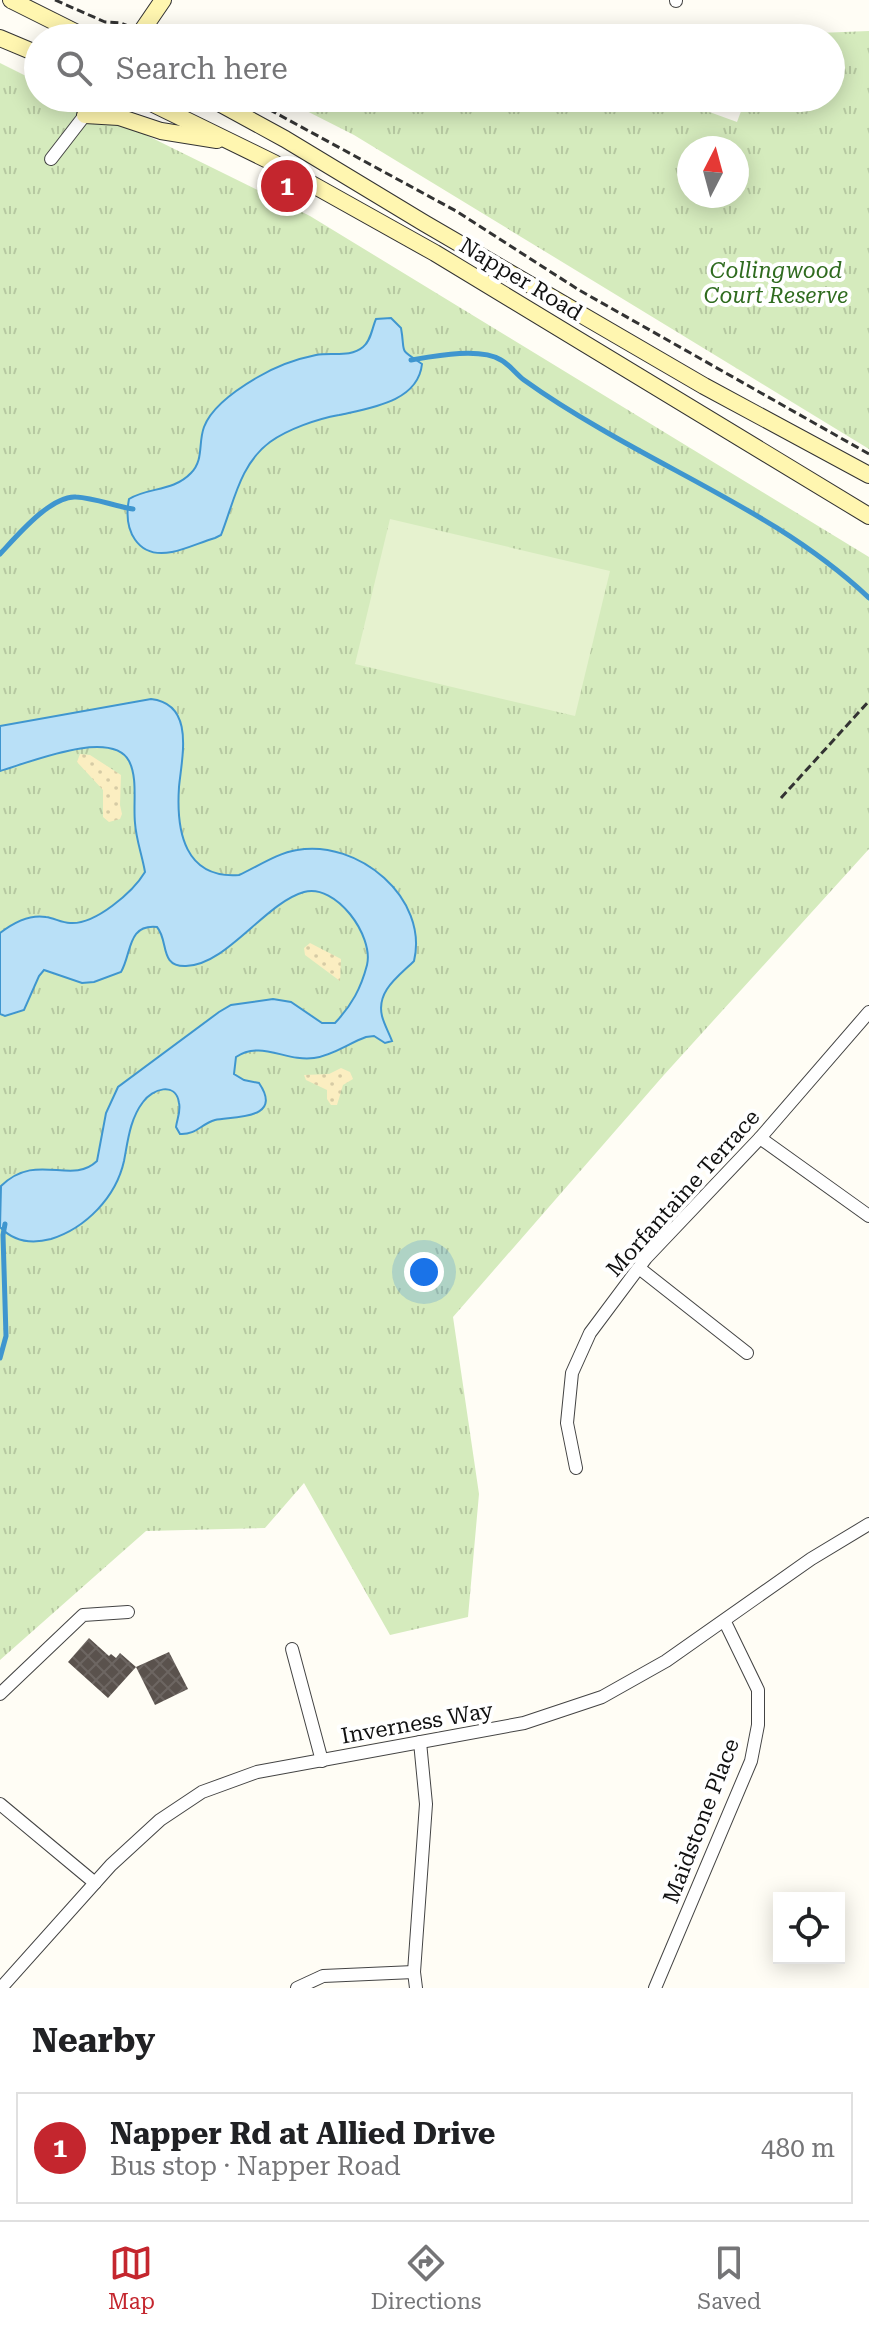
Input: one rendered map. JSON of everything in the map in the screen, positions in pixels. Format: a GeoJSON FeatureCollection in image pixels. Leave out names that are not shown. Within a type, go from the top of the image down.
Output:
{"type":"FeatureCollection","features":[{"type":"Feature","properties":{"kind":"main road"},"geometry":{"type":"LineString","coordinates":[[11,0],[59,24]]}},
{"type":"Feature","properties":{"kind":"main road"},"geometry":{"type":"LineString","coordinates":[[147,24],[163,0]]}},
{"type":"Feature","properties":{"kind":"main road"},"geometry":{"type":"LineString","coordinates":[[0,38],[24,48]]}},
{"type":"Feature","properties":{"kind":"main road","name":"Napper Road"},"geometry":{"type":"LineString","coordinates":[[170,112],[235,143],[435,253],[869,516]]}},
{"type":"Feature","properties":{"kind":"main road","name":"Napper Road"},"geometry":{"type":"LineString","coordinates":[[236,112],[704,386],[869,475]]}},
{"type":"Feature","properties":{"kind":"main road"},"geometry":{"type":"LineString","coordinates":[[85,115],[119,117],[161,131],[235,143]]}},
{"type":"Feature","properties":{"kind":"street"},"geometry":{"type":"LineString","coordinates":[[51,159],[87,112]]}},
{"type":"Feature","properties":{"kind":"street","name":"Morfantaine Terrace"},"geometry":{"type":"LineString","coordinates":[[576,1468],[567,1423],[572,1373],[590,1333],[639,1268],[760,1138],[869,1012]]}},
{"type":"Feature","properties":{"kind":"street"},"geometry":{"type":"LineString","coordinates":[[760,1138],[869,1216]]}},
{"type":"Feature","properties":{"kind":"street"},"geometry":{"type":"LineString","coordinates":[[639,1268],[747,1353]]}},
{"type":"Feature","properties":{"kind":"street","name":"Inverness Way"},"geometry":{"type":"LineString","coordinates":[[1,1988],[95,1883],[160,1820],[202,1792],[257,1772],[524,1723],[602,1697],[666,1661],[811,1559],[869,1524]]}},
{"type":"Feature","properties":{"kind":"street"},"geometry":{"type":"LineString","coordinates":[[0,1694],[83,1615],[128,1612]]}},
{"type":"Feature","properties":{"kind":"street","name":"Maidstone Place"},"geometry":{"type":"LineString","coordinates":[[655,1988],[751,1761],[758,1725],[758,1690],[725,1622]]}},
{"type":"Feature","properties":{"kind":"street"},"geometry":{"type":"LineString","coordinates":[[292,1649],[322,1761]]}},
{"type":"Feature","properties":{"kind":"street"},"geometry":{"type":"LineString","coordinates":[[416,1988],[414,1972],[426,1804],[420,1742]]}},
{"type":"Feature","properties":{"kind":"street"},"geometry":{"type":"LineString","coordinates":[[0,1804],[95,1883]]}},
{"type":"Feature","properties":{"kind":"street"},"geometry":{"type":"LineString","coordinates":[[297,1988],[323,1976],[414,1972]]}},
{"type":"Feature","properties":{"kind":"path"},"geometry":{"type":"LineString","coordinates":[[55,0],[105,22],[122,24]]}},
{"type":"Feature","properties":{"kind":"path"},"geometry":{"type":"LineString","coordinates":[[274,112],[456,211],[579,290],[869,454]]}},
{"type":"Feature","properties":{"kind":"path"},"geometry":{"type":"LineString","coordinates":[[781,798],[869,701]]}},
{"type":"Feature","properties":{"kind":"green space","name":"Collingwood Court Reserve"},"geometry":{"type":"Polygon","coordinates":[[[869,31],[869,449],[354,135],[309,112],[710,112],[737,122],[741,112],[845,112],[845,32],[869,31]]]}},
{"type":"Feature","properties":{"kind":"green space"},"geometry":{"type":"Polygon","coordinates":[[[0,63],[24,75],[24,112],[99,112],[310,216],[869,557],[869,849],[663,1076],[453,1317],[479,1494],[468,1617],[390,1635],[304,1483],[265,1528],[146,1531],[0,1660],[0,63]]]}},
{"type":"Feature","properties":{"kind":"green space"},"geometry":{"type":"Polygon","coordinates":[[[390,519],[610,571],[575,716],[355,664],[390,519]]]}},
{"type":"Feature","properties":{"kind":"sand"},"geometry":{"type":"Polygon","coordinates":[[[80,754],[90,755],[121,775],[120,819],[109,822],[103,817],[103,790],[77,762],[80,754]]]}},
{"type":"Feature","properties":{"kind":"sand"},"geometry":{"type":"Polygon","coordinates":[[[310,943],[341,959],[340,981],[305,955],[304,948],[310,943]]]}},
{"type":"Feature","properties":{"kind":"sand"},"geometry":{"type":"Polygon","coordinates":[[[341,1068],[350,1072],[353,1079],[343,1085],[337,1105],[331,1105],[327,1090],[306,1080],[304,1075],[329,1074],[341,1068]]]}},
{"type":"Feature","properties":{"kind":"water"},"geometry":{"type":"Polygon","coordinates":[[[391,318],[401,328],[406,352],[422,364],[419,377],[412,387],[391,401],[312,422],[270,442],[245,472],[221,535],[183,549],[160,553],[150,551],[135,540],[128,521],[129,499],[176,483],[191,473],[198,463],[204,427],[227,398],[258,377],[286,364],[316,355],[347,354],[358,350],[368,341],[376,319],[391,318]]]}},
{"type":"Feature","properties":{"kind":"water"},"geometry":{"type":"Polygon","coordinates":[[[151,699],[165,703],[174,710],[180,721],[183,747],[180,820],[182,836],[195,861],[221,874],[239,875],[290,852],[320,849],[343,854],[365,864],[400,895],[411,916],[416,938],[414,961],[390,985],[382,999],[382,1016],[392,1041],[385,1043],[374,1036],[366,1037],[314,1058],[264,1051],[245,1052],[236,1057],[234,1074],[259,1083],[265,1095],[261,1110],[254,1114],[215,1120],[186,1134],[180,1134],[176,1127],[179,1112],[177,1096],[163,1089],[152,1094],[135,1115],[120,1174],[107,1199],[87,1219],[64,1234],[44,1241],[24,1240],[11,1236],[0,1227],[1,1186],[14,1176],[28,1171],[76,1171],[97,1161],[106,1113],[118,1087],[231,1005],[273,999],[291,1002],[322,1023],[335,1023],[355,996],[367,965],[365,940],[350,914],[328,896],[316,891],[304,892],[289,898],[231,945],[201,963],[186,966],[172,962],[157,927],[147,927],[135,935],[121,972],[82,983],[44,970],[24,1010],[5,1016],[0,1014],[0,933],[33,917],[70,923],[91,919],[123,897],[145,872],[136,829],[134,783],[129,761],[119,752],[88,748],[0,771],[0,726],[151,699]]]}},
{"type":"Feature","properties":{"kind":"building"},"geometry":{"type":"Polygon","coordinates":[[[89,1638],[109,1656],[111,1654],[116,1658],[120,1653],[136,1667],[108,1698],[68,1662],[89,1638]]]}},
{"type":"Feature","properties":{"kind":"building"},"geometry":{"type":"Polygon","coordinates":[[[169,1652],[188,1689],[155,1705],[136,1667],[169,1652]]]}},
{"type":"Feature","properties":{"kind":"waterway"},"geometry":{"type":"LineString","coordinates":[[411,360],[469,353],[501,360],[524,380],[572,412],[774,526],[839,572],[869,598]]}},
{"type":"Feature","properties":{"kind":"waterway"},"geometry":{"type":"LineString","coordinates":[[0,554],[35,518],[66,498],[83,498],[133,509]]}},
{"type":"Feature","properties":{"kind":"waterway"},"geometry":{"type":"LineString","coordinates":[[0,1358],[6,1336],[5,1224]]}},
{"type":"Feature","properties":{"kind":"place","name":"Napper Rd at Allied Drive"},"geometry":{"type":"Point","coordinates":[287,186]}}]}
